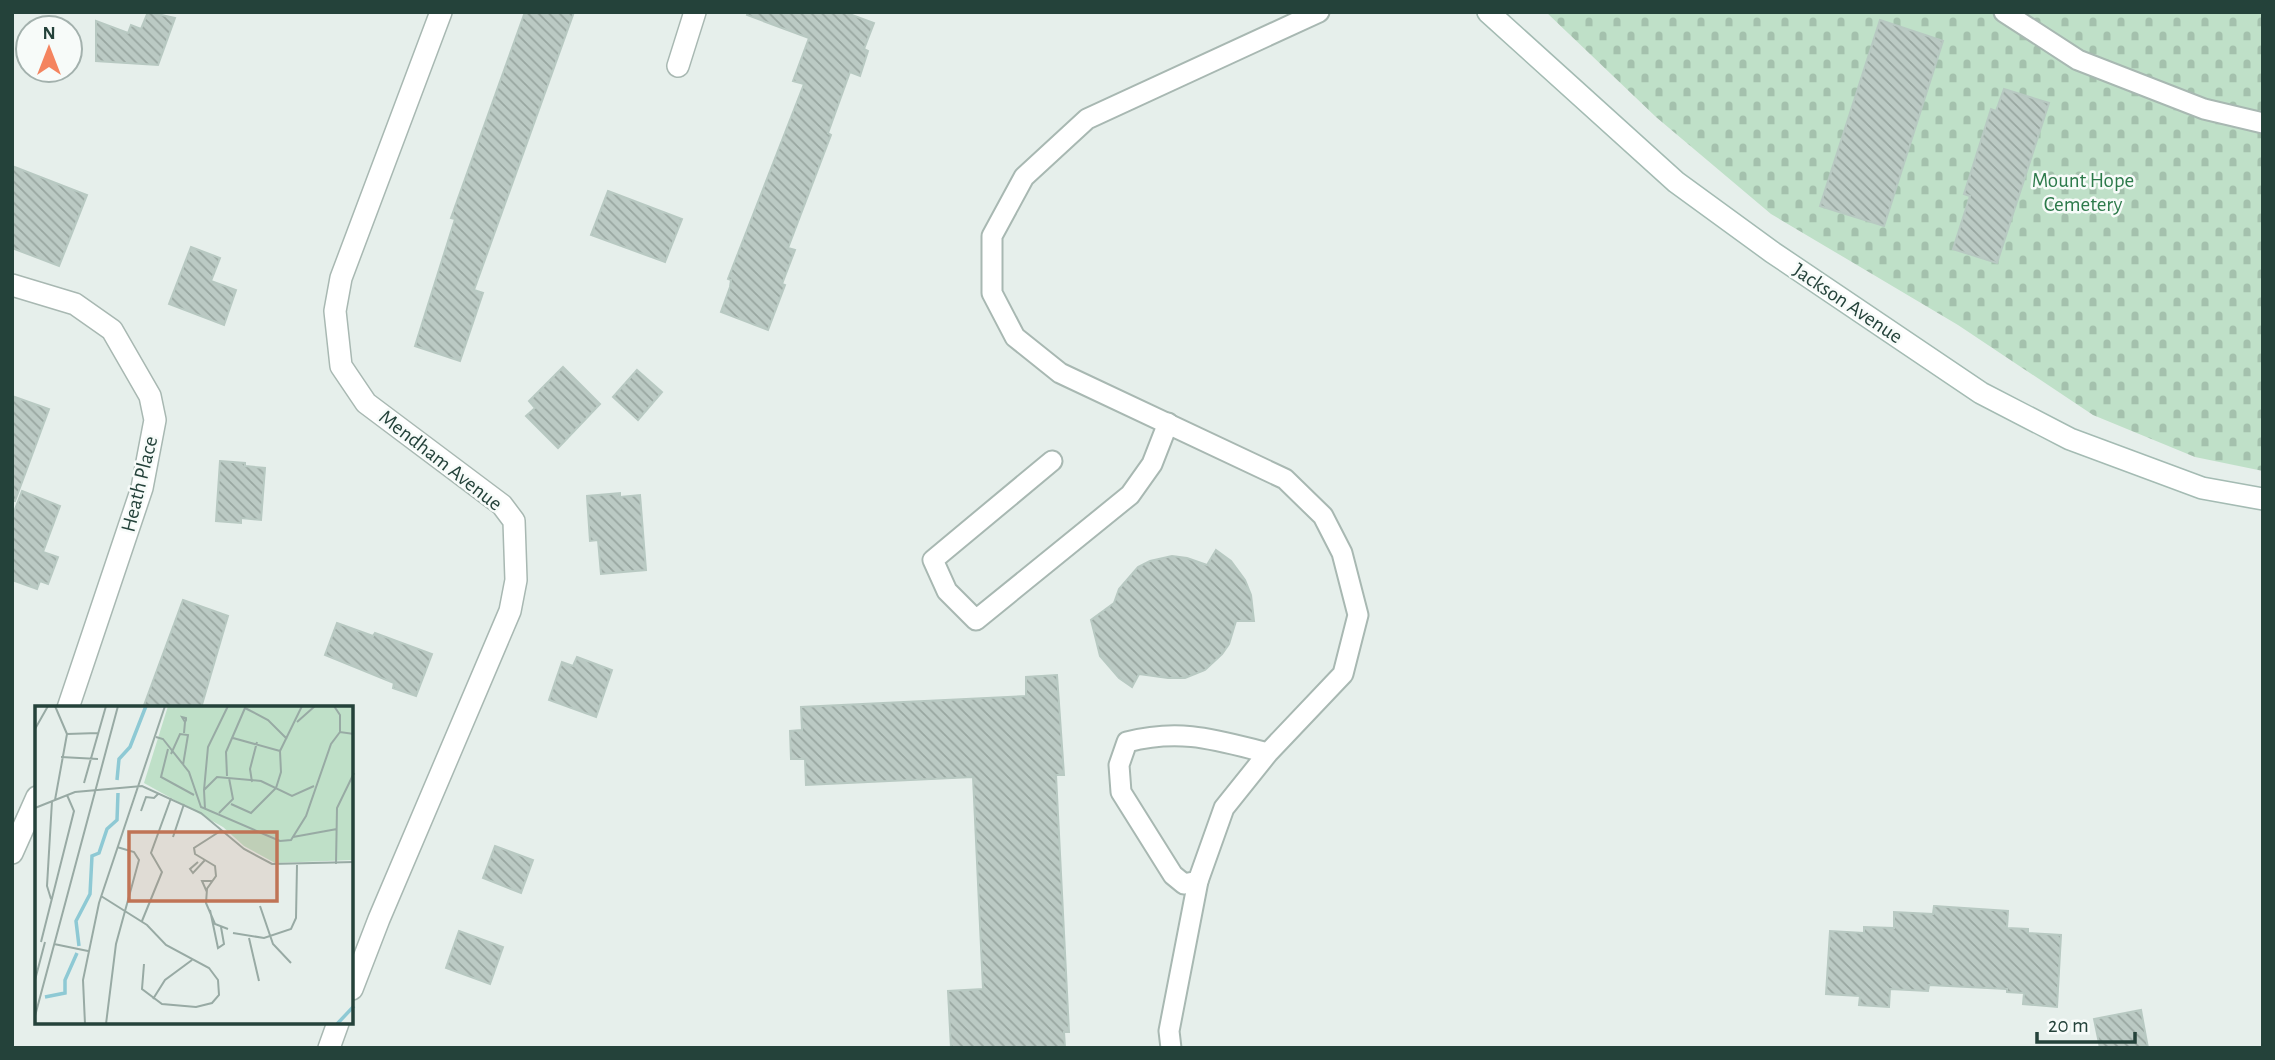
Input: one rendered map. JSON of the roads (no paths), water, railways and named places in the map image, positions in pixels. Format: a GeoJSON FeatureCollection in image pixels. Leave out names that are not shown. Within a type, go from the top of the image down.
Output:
{"type":"FeatureCollection","features":[{"type":"Feature","properties":{"kind":"street","name":"Mendham Avenue"},"geometry":{"type":"LineString","coordinates":[[354,984],[510,611],[516,580],[514,521],[502,505],[366,403],[341,366],[335,311],[341,278],[441,12]]}},
{"type":"Feature","properties":{"kind":"street"},"geometry":{"type":"LineString","coordinates":[[678,66],[695,12]]}},
{"type":"Feature","properties":{"kind":"street","name":"Jackson Avenue"},"geometry":{"type":"LineString","coordinates":[[1488,12],[1676,182],[1772,252],[1981,393],[2081,444],[2202,488],[2263,499]]}},
{"type":"Feature","properties":{"kind":"street","name":"Heath Place"},"geometry":{"type":"LineString","coordinates":[[12,285],[75,304],[112,330],[150,396],[155,420],[142,488],[69,706]]}},
{"type":"Feature","properties":{"kind":"street"},"geometry":{"type":"LineString","coordinates":[[12,853],[35,801]]}},
{"type":"Feature","properties":{"kind":"street"},"geometry":{"type":"LineString","coordinates":[[329,1048],[337,1025]]}},
{"type":"Feature","properties":{"kind":"lane"},"geometry":{"type":"LineString","coordinates":[[1171,1048],[1169,1031],[1198,881],[1224,808],[1268,753],[1343,674],[1358,615],[1342,553],[1323,516],[1285,479],[1060,373],[1015,337],[992,293],[992,236],[1024,177],[1087,119],[1319,12]]}},
{"type":"Feature","properties":{"kind":"lane"},"geometry":{"type":"LineString","coordinates":[[2004,12],[2078,60],[2204,110],[2263,123]]}},
{"type":"Feature","properties":{"kind":"lane"},"geometry":{"type":"LineString","coordinates":[[1052,461],[933,560],[947,591],[976,620],[1130,495],[1152,464],[1168,424]]}},
{"type":"Feature","properties":{"kind":"lane"},"geometry":{"type":"LineString","coordinates":[[1198,881],[1184,884],[1173,874],[1121,792],[1119,765],[1127,742],[1153,736],[1195,735],[1268,753]]}},
{"type":"Feature","properties":{"kind":"park label","name":"Mount Hope Cemetery"},"geometry":{"type":"Point","coordinates":[2083,192]}}]}
